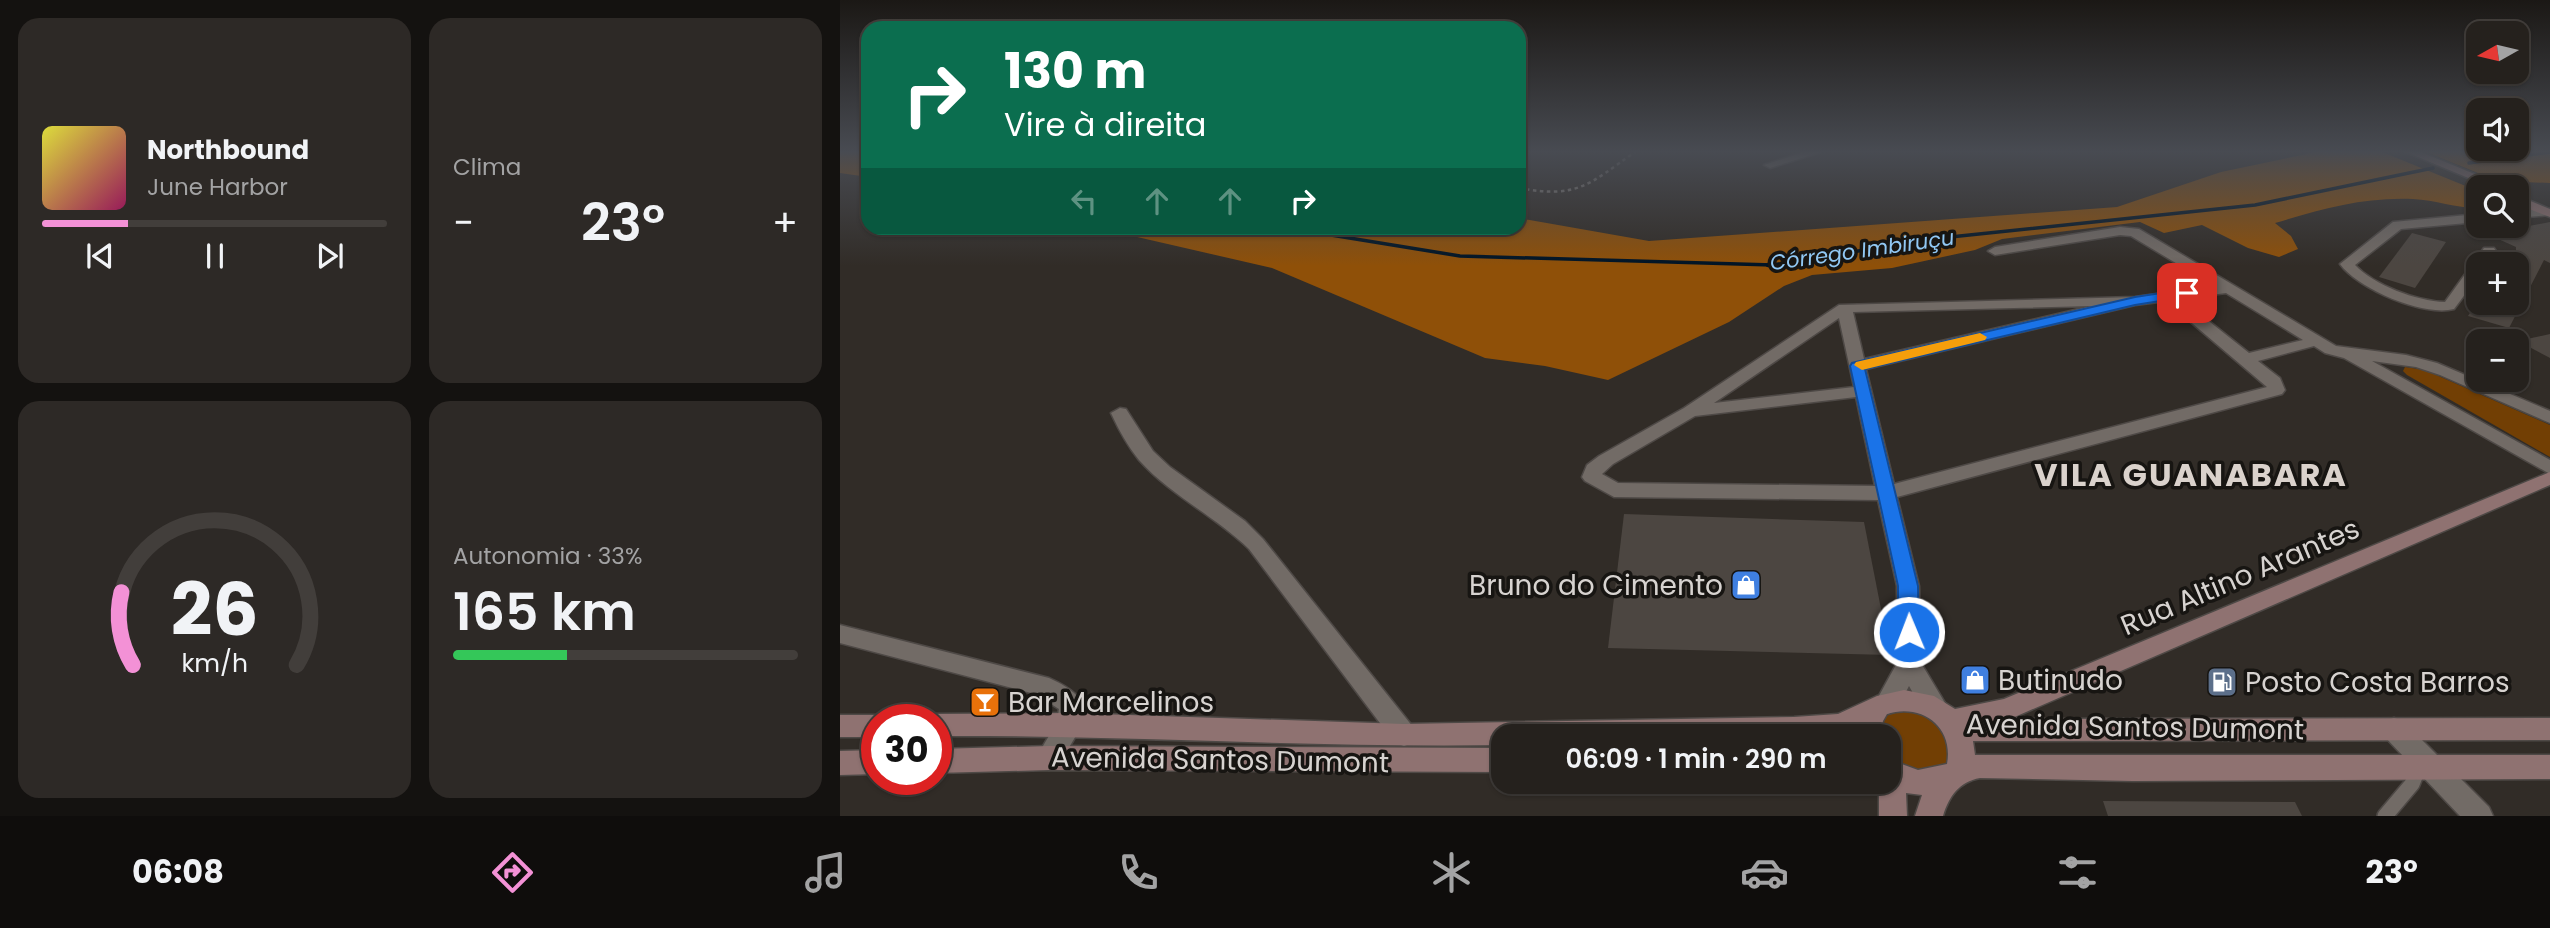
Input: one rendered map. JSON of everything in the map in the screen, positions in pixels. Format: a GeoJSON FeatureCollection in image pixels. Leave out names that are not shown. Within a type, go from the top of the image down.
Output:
{"type":"FeatureCollection","features":[{"type":"Feature","properties":{"kind":"street"},"geometry":{"type":"LineString","coordinates":[[2529,201],[2549,211]]}},
{"type":"Feature","properties":{"kind":"street"},"geometry":{"type":"LineString","coordinates":[[2529,204],[2549,211]]}},
{"type":"Feature","properties":{"kind":"street"},"geometry":{"type":"LineString","coordinates":[[2529,213],[2549,211]]}},
{"type":"Feature","properties":{"kind":"street"},"geometry":{"type":"LineString","coordinates":[[2466,219],[2398,225],[2347,264],[2351,272],[2361,278],[2428,306],[2449,306],[2466,283]]}},
{"type":"Feature","properties":{"kind":"street"},"geometry":{"type":"LineString","coordinates":[[1994,251],[2120,231],[2134,232],[2312,341],[2350,355],[2550,468]]}},
{"type":"Feature","properties":{"kind":"street"},"geometry":{"type":"LineString","coordinates":[[1857,366],[2135,301],[2227,289]]}},
{"type":"Feature","properties":{"kind":"street"},"geometry":{"type":"LineString","coordinates":[[2135,301],[1844,308],[1690,412],[1606,460],[1594,469],[1592,477],[1614,490],[1886,493],[2273,391],[2277,386],[2274,382],[2167,295]]}},
{"type":"Feature","properties":{"kind":"street"},"geometry":{"type":"LineString","coordinates":[[1844,308],[1908,586],[1909,664],[1884,705],[1871,716],[1869,724]]}},
{"type":"Feature","properties":{"kind":"street"},"geometry":{"type":"LineString","coordinates":[[2245,359],[2312,341]]}},
{"type":"Feature","properties":{"kind":"street"},"geometry":{"type":"LineString","coordinates":[[2350,355],[2390,356],[2432,366],[2550,418]]}},
{"type":"Feature","properties":{"kind":"street"},"geometry":{"type":"LineString","coordinates":[[1690,412],[1862,391]]}},
{"type":"Feature","properties":{"kind":"street"},"geometry":{"type":"LineString","coordinates":[[1120,413],[1129,435],[1141,453],[1163,473],[1217,508],[1257,545],[1404,736]]}},
{"type":"Feature","properties":{"kind":"street","name":"Rua Altino Arantes"},"geometry":{"type":"LineString","coordinates":[[1947,720],[2007,709],[2550,478]]}},
{"type":"Feature","properties":{"kind":"street"},"geometry":{"type":"LineString","coordinates":[[840,634],[1041,685],[1060,694],[1072,705],[1069,724],[1049,758]]}},
{"type":"Feature","properties":{"kind":"street"},"geometry":{"type":"LineString","coordinates":[[1909,664],[1961,741],[1955,773],[1936,792],[1929,816]]}},
{"type":"Feature","properties":{"kind":"street","name":"Avenida Santos Dumont"},"geometry":{"type":"LineString","coordinates":[[952,725],[1069,724],[1404,736],[1794,729],[1836,726],[1864,717],[1884,705],[1906,700],[1947,720],[2394,729],[2550,729]]}},
{"type":"Feature","properties":{"kind":"street"},"geometry":{"type":"LineString","coordinates":[[840,726],[861,726]]}},
{"type":"Feature","properties":{"kind":"street"},"geometry":{"type":"LineString","coordinates":[[2394,729],[2426,769],[2479,816]]}},
{"type":"Feature","properties":{"kind":"street","name":"Avenida Santos Dumont"},"geometry":{"type":"LineString","coordinates":[[952,761],[1049,758],[1491,760]]}},
{"type":"Feature","properties":{"kind":"street"},"geometry":{"type":"LineString","coordinates":[[840,763],[861,762]]}},
{"type":"Feature","properties":{"kind":"street","name":"Avenida Santos Dumont"},"geometry":{"type":"LineString","coordinates":[[1901,776],[1924,783],[1980,766],[2426,769],[2550,767]]}},
{"type":"Feature","properties":{"kind":"street"},"geometry":{"type":"LineString","coordinates":[[1891,794],[1893,816]]}},
{"type":"Feature","properties":{"kind":"lane"},"geometry":{"type":"LineString","coordinates":[[2385,816],[2426,769]]}},
{"type":"Feature","properties":{"kind":"path"},"geometry":{"type":"LineString","coordinates":[[1528,190],[1550,195],[1578,190]]}},
{"type":"Feature","properties":{"kind":"shaded area"},"geometry":{"type":"Polygon","coordinates":[[[2167,190],[2466,190],[2466,207],[2421,200],[2377,200],[2326,209],[2275,223],[2291,236],[2298,249],[2279,257],[2248,248],[2202,225],[2164,233],[2140,222],[2002,239],[1975,250],[1892,268],[1812,275],[1784,286],[1729,322],[1608,380],[1545,366],[1485,358],[1272,268],[1128,235],[1526,235],[1526,219],[1649,241],[2117,207],[2167,190]]]}},
{"type":"Feature","properties":{"kind":"shaded area"},"geometry":{"type":"Polygon","coordinates":[[[2405,367],[2425,370],[2466,388],[2466,392],[2475,392],[2550,425],[2550,457],[2407,375],[2403,371],[2405,367]]]}},
{"type":"Feature","properties":{"kind":"shaded area"},"geometry":{"type":"Polygon","coordinates":[[[1891,708],[1940,717],[1953,762],[1930,777],[1901,768],[1901,724],[1878,724],[1891,708]]]}},
{"type":"Feature","properties":{"kind":"building"},"geometry":{"type":"Polygon","coordinates":[[[2550,222],[2550,263],[2544,260],[2529,289],[2529,252],[2516,252],[2516,247],[2496,238],[2529,238],[2529,226],[2550,222]]]}},
{"type":"Feature","properties":{"kind":"building"},"geometry":{"type":"Polygon","coordinates":[[[2412,233],[2446,242],[2415,288],[2379,277],[2412,233]]]}},
{"type":"Feature","properties":{"kind":"building"},"geometry":{"type":"Polygon","coordinates":[[[2469,315],[2516,315],[2509,328],[2469,315]]]}},
{"type":"Feature","properties":{"kind":"building"},"geometry":{"type":"Polygon","coordinates":[[[2550,334],[2550,358],[2529,347],[2529,339],[2550,334]]]}},
{"type":"Feature","properties":{"kind":"building","name":"Bruno do Cimento"},"geometry":{"type":"Polygon","coordinates":[[[1624,514],[1864,522],[1890,655],[1608,648],[1624,514]]]}},
{"type":"Feature","properties":{"kind":"building"},"geometry":{"type":"Polygon","coordinates":[[[2103,801],[2295,802],[2302,816],[2108,816],[2103,801]]]}},
{"type":"Feature","properties":{"kind":"waterway","name":"Córrego Imbiruçu"},"geometry":{"type":"LineString","coordinates":[[1773,265],[1931,239],[2255,205],[2327,190]]}},
{"type":"Feature","properties":{"kind":"waterway","name":"Córrego Imbiruçu"},"geometry":{"type":"LineString","coordinates":[[1331,235],[1460,256],[1773,265]]}},
{"type":"Feature","properties":{"kind":"waterway","name":"Córrego Imbiruçu"},"geometry":{"type":"LineString","coordinates":[[1768,265],[1773,265]]}},
{"type":"Feature","properties":{"kind":"slow traffic"},"geometry":{"type":"LineString","coordinates":[[1862,365],[1980,337]]}},
{"type":"Feature","properties":{"kind":"place","name":"Bruno do Cimento"},"geometry":{"type":"Point","coordinates":[1746,585]}},
{"type":"Feature","properties":{"kind":"place","name":"Butinudo"},"geometry":{"type":"Point","coordinates":[1975,680]}},
{"type":"Feature","properties":{"kind":"place","name":"Posto Costa Barros"},"geometry":{"type":"Point","coordinates":[2222,682]}},
{"type":"Feature","properties":{"kind":"place","name":"Bar Marcelinos"},"geometry":{"type":"Point","coordinates":[985,702]}},
{"type":"Feature","properties":{"kind":"district","name":"VILA GUANABARA"},"geometry":{"type":"Point","coordinates":[2191,474]}},
{"type":"Feature","properties":{"kind":"route"},"geometry":{"type":"LineString","coordinates":[[1909,632],[1908,586],[1901,550],[1857,366],[2135,301],[2187,293]]}}]}
